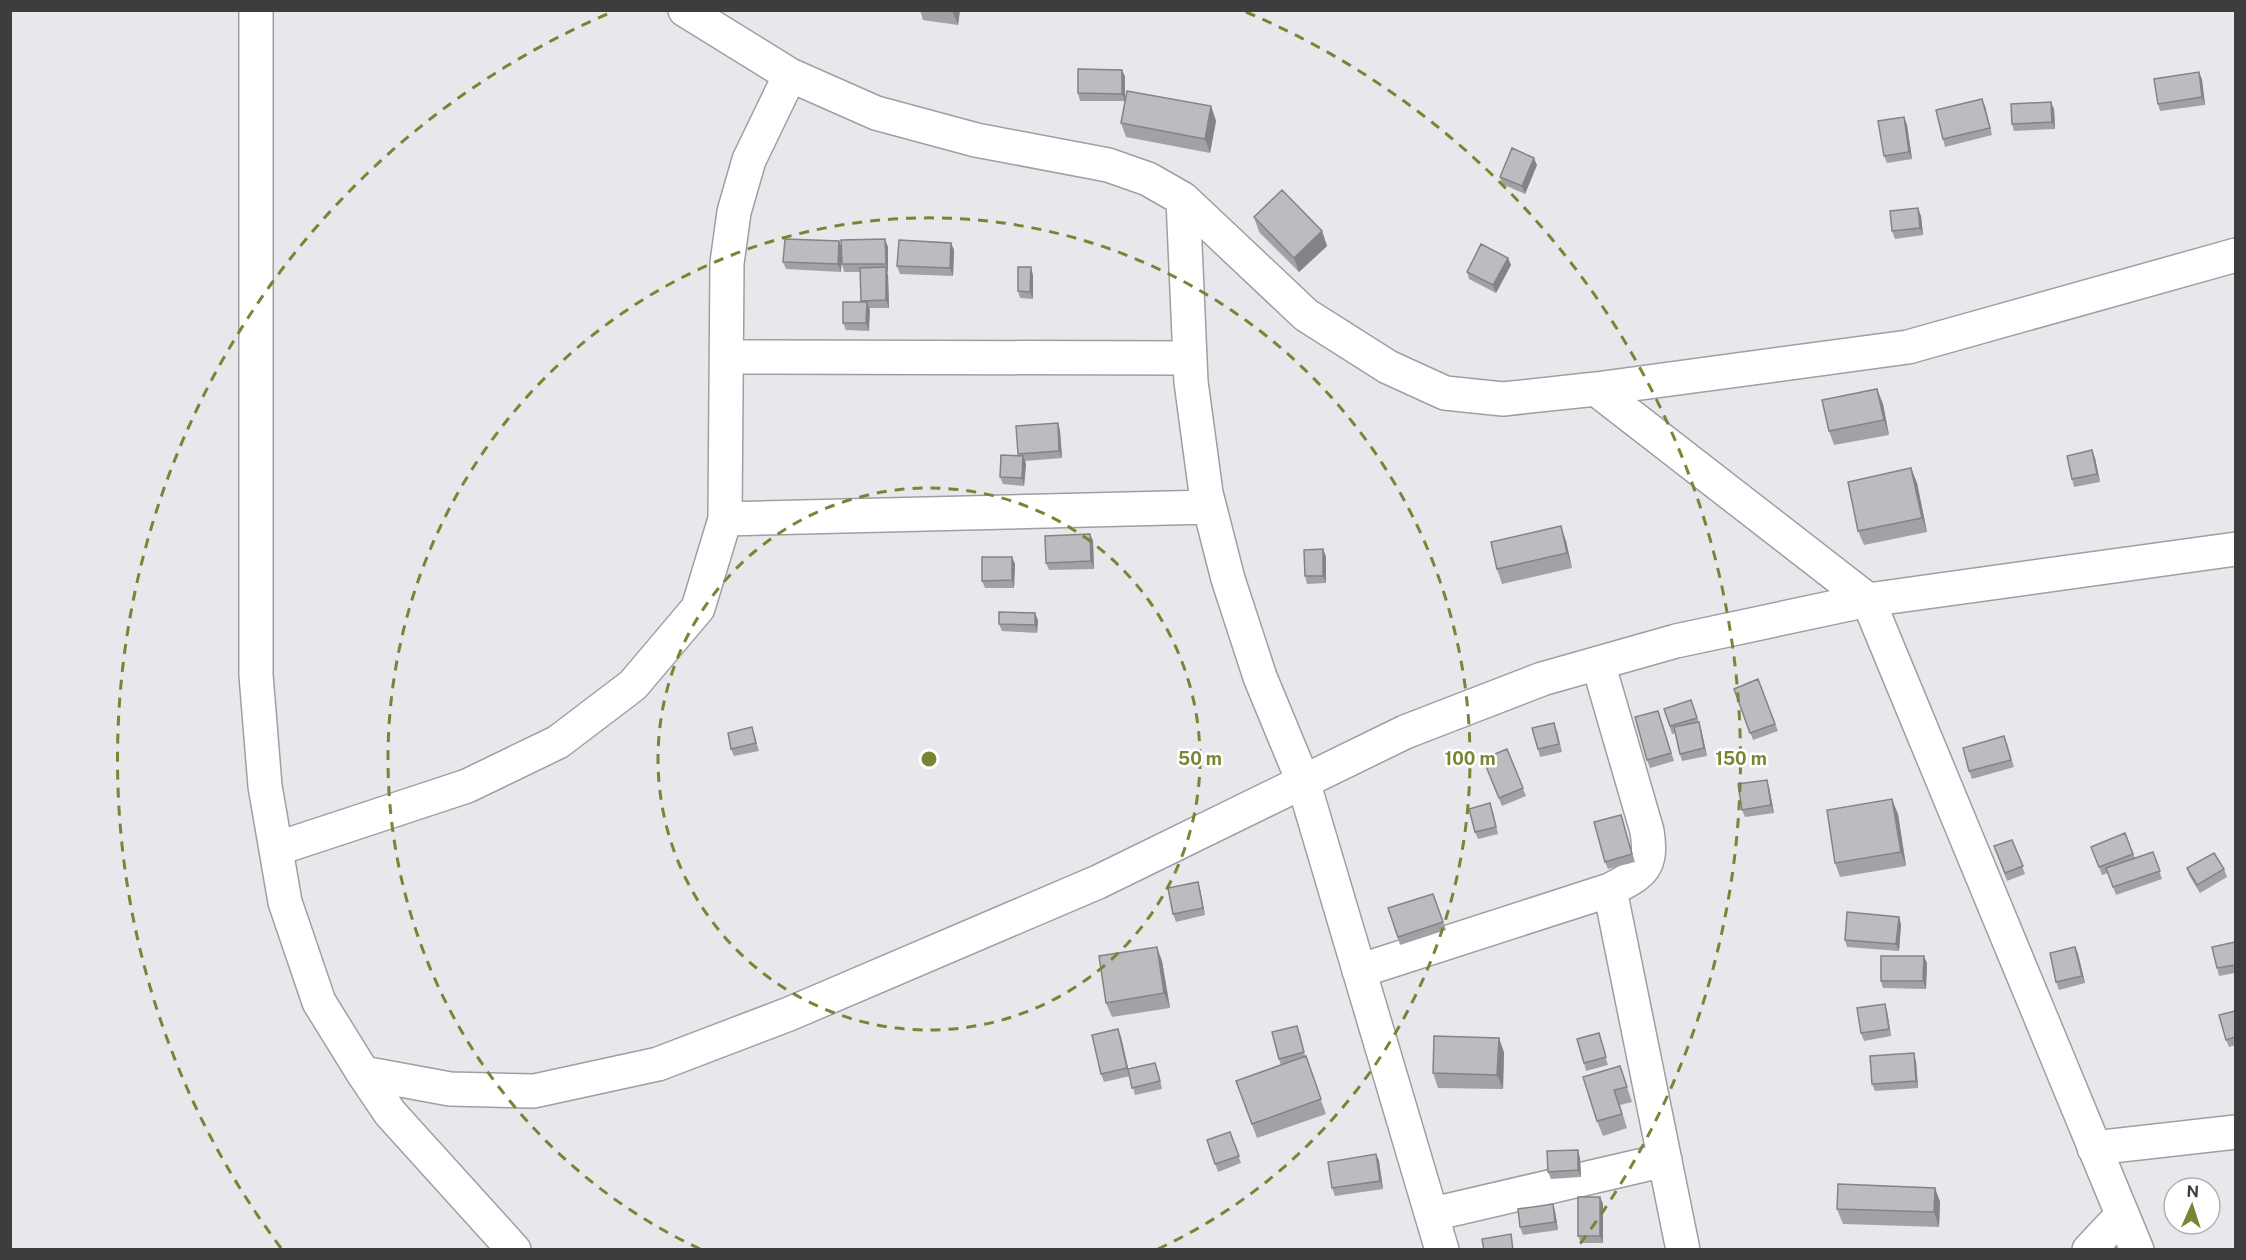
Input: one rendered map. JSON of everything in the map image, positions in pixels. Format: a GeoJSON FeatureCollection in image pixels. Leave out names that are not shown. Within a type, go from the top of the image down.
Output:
{"type":"FeatureCollection","features":[{"type":"Feature","properties":{"kind":"street"},"geometry":{"type":"LineString","coordinates":[[255,10],[256,675],[265,786],[285,902],[320,1002],[363,1073],[390,1113],[514,1250]]}},
{"type":"Feature","properties":{"kind":"street"},"geometry":{"type":"LineString","coordinates":[[685,10],[790,75],[876,113],[976,140],[1108,165],[1148,179],[1183,199],[1306,315],[1388,368],[1445,393],[1503,399],[1596,389],[1908,347],[2235,255]]}},
{"type":"Feature","properties":{"kind":"street"},"geometry":{"type":"LineString","coordinates":[[276,849],[467,786],[558,742],[633,685],[698,608],[725,519],[727,263],[734,212],[749,160],[790,75]]}},
{"type":"Feature","properties":{"kind":"street"},"geometry":{"type":"LineString","coordinates":[[1183,199],[1190,358],[1209,507],[1228,579],[1260,677],[1303,782],[1442,1250]]}},
{"type":"Feature","properties":{"kind":"street"},"geometry":{"type":"LineString","coordinates":[[727,357],[1190,358]]}},
{"type":"Feature","properties":{"kind":"street"},"geometry":{"type":"LineString","coordinates":[[1596,389],[1868,600],[2137,1250]]}},
{"type":"Feature","properties":{"kind":"street"},"geometry":{"type":"LineString","coordinates":[[725,519],[1209,507]]}},
{"type":"Feature","properties":{"kind":"street"},"geometry":{"type":"LineString","coordinates":[[363,1073],[450,1089],[534,1091],[658,1064],[789,1014],[1098,882],[1405,732],[1542,679],[1676,641],[1868,600],[2235,549]]}},
{"type":"Feature","properties":{"kind":"street"},"geometry":{"type":"LineString","coordinates":[[1359,971],[1610,890],[1632,878],[1644,868],[1650,851],[1647,831],[1598,663]]}},
{"type":"Feature","properties":{"kind":"street"},"geometry":{"type":"LineString","coordinates":[[1610,890],[1683,1250]]}},
{"type":"Feature","properties":{"kind":"street"},"geometry":{"type":"LineString","coordinates":[[2094,1148],[2235,1132]]}},
{"type":"Feature","properties":{"kind":"street"},"geometry":{"type":"LineString","coordinates":[[1433,1214],[1665,1160]]}},
{"type":"Feature","properties":{"kind":"street"},"geometry":{"type":"LineString","coordinates":[[2089,1250],[2122,1215]]}},
{"type":"Feature","properties":{"kind":"building"},"geometry":{"type":"Polygon","coordinates":[[[1078,69],[1122,70],[1122,94],[1078,93],[1078,69]]]}},
{"type":"Feature","properties":{"kind":"building"},"geometry":{"type":"Polygon","coordinates":[[[2199,72],[2202,97],[2158,104],[2154,79],[2199,72]]]}},
{"type":"Feature","properties":{"kind":"building"},"geometry":{"type":"Polygon","coordinates":[[[1127,91],[1211,106],[1205,139],[1121,123],[1127,91]]]}},
{"type":"Feature","properties":{"kind":"building"},"geometry":{"type":"Polygon","coordinates":[[[1982,99],[1990,128],[1943,139],[1936,110],[1982,99]]]}},
{"type":"Feature","properties":{"kind":"building"},"geometry":{"type":"Polygon","coordinates":[[[2051,102],[2052,122],[2012,124],[2011,104],[2051,102]]]}},
{"type":"Feature","properties":{"kind":"building"},"geometry":{"type":"Polygon","coordinates":[[[1904,117],[1909,152],[1884,156],[1878,121],[1904,117]]]}},
{"type":"Feature","properties":{"kind":"building"},"geometry":{"type":"Polygon","coordinates":[[[1512,148],[1534,158],[1522,186],[1500,177],[1512,148]]]}},
{"type":"Feature","properties":{"kind":"building"},"geometry":{"type":"Polygon","coordinates":[[[1282,190],[1322,231],[1294,258],[1254,217],[1282,190]]]}},
{"type":"Feature","properties":{"kind":"building"},"geometry":{"type":"Polygon","coordinates":[[[1918,208],[1920,228],[1892,231],[1890,211],[1918,208]]]}},
{"type":"Feature","properties":{"kind":"building"},"geometry":{"type":"Polygon","coordinates":[[[785,239],[839,241],[838,264],[783,262],[785,239]]]}},
{"type":"Feature","properties":{"kind":"building"},"geometry":{"type":"Polygon","coordinates":[[[885,239],[886,264],[842,264],[841,240],[885,239]]]}},
{"type":"Feature","properties":{"kind":"building"},"geometry":{"type":"Polygon","coordinates":[[[899,240],[951,243],[950,268],[897,266],[899,240]]]}},
{"type":"Feature","properties":{"kind":"building"},"geometry":{"type":"Polygon","coordinates":[[[1481,244],[1508,258],[1493,285],[1467,272],[1481,244]]]}},
{"type":"Feature","properties":{"kind":"building"},"geometry":{"type":"Polygon","coordinates":[[[886,267],[886,300],[861,301],[860,268],[886,267]]]}},
{"type":"Feature","properties":{"kind":"building"},"geometry":{"type":"Polygon","coordinates":[[[1018,267],[1031,267],[1030,292],[1018,291],[1018,267]]]}},
{"type":"Feature","properties":{"kind":"building"},"geometry":{"type":"Polygon","coordinates":[[[843,302],[867,302],[866,323],[843,323],[843,302]]]}},
{"type":"Feature","properties":{"kind":"building"},"geometry":{"type":"Polygon","coordinates":[[[1877,389],[1884,420],[1829,431],[1822,400],[1877,389]]]}},
{"type":"Feature","properties":{"kind":"building"},"geometry":{"type":"Polygon","coordinates":[[[1058,423],[1059,451],[1018,454],[1016,426],[1058,423]]]}},
{"type":"Feature","properties":{"kind":"building"},"geometry":{"type":"Polygon","coordinates":[[[2092,450],[2097,474],[2072,479],[2067,456],[2092,450]]]}},
{"type":"Feature","properties":{"kind":"building"},"geometry":{"type":"Polygon","coordinates":[[[1001,455],[1023,456],[1022,478],[1000,477],[1001,455]]]}},
{"type":"Feature","properties":{"kind":"building"},"geometry":{"type":"Polygon","coordinates":[[[1911,468],[1922,518],[1858,531],[1848,482],[1911,468]]]}},
{"type":"Feature","properties":{"kind":"building"},"geometry":{"type":"Polygon","coordinates":[[[1561,526],[1567,553],[1497,569],[1491,542],[1561,526]]]}},
{"type":"Feature","properties":{"kind":"building"},"geometry":{"type":"Polygon","coordinates":[[[1090,534],[1091,561],[1046,563],[1045,536],[1090,534]]]}},
{"type":"Feature","properties":{"kind":"building"},"geometry":{"type":"Polygon","coordinates":[[[1323,549],[1323,576],[1305,576],[1304,550],[1323,549]]]}},
{"type":"Feature","properties":{"kind":"building"},"geometry":{"type":"Polygon","coordinates":[[[982,557],[1012,557],[1012,580],[982,581],[982,557]]]}},
{"type":"Feature","properties":{"kind":"building"},"geometry":{"type":"Polygon","coordinates":[[[999,612],[1035,613],[1035,625],[999,624],[999,612]]]}},
{"type":"Feature","properties":{"kind":"building"},"geometry":{"type":"Polygon","coordinates":[[[1758,679],[1775,724],[1750,733],[1734,689],[1758,679]]]}},
{"type":"Feature","properties":{"kind":"building"},"geometry":{"type":"Polygon","coordinates":[[[1691,700],[1697,718],[1670,726],[1664,709],[1691,700]]]}},
{"type":"Feature","properties":{"kind":"building"},"geometry":{"type":"Polygon","coordinates":[[[1658,711],[1671,753],[1647,760],[1635,717],[1658,711]]]}},
{"type":"Feature","properties":{"kind":"building"},"geometry":{"type":"Polygon","coordinates":[[[1699,722],[1704,748],[1680,754],[1674,727],[1699,722]]]}},
{"type":"Feature","properties":{"kind":"building"},"geometry":{"type":"Polygon","coordinates":[[[1554,723],[1559,744],[1538,749],[1532,728],[1554,723]]]}},
{"type":"Feature","properties":{"kind":"building"},"geometry":{"type":"Polygon","coordinates":[[[752,727],[756,743],[731,749],[728,733],[752,727]]]}},
{"type":"Feature","properties":{"kind":"building"},"geometry":{"type":"Polygon","coordinates":[[[2004,736],[2011,760],[1969,771],[1963,748],[2004,736]]]}},
{"type":"Feature","properties":{"kind":"building"},"geometry":{"type":"Polygon","coordinates":[[[1507,749],[1523,788],[1499,798],[1483,759],[1507,749]]]}},
{"type":"Feature","properties":{"kind":"building"},"geometry":{"type":"Polygon","coordinates":[[[1767,780],[1771,805],[1742,810],[1738,784],[1767,780]]]}},
{"type":"Feature","properties":{"kind":"building"},"geometry":{"type":"Polygon","coordinates":[[[1892,799],[1901,852],[1835,863],[1827,810],[1892,799]]]}},
{"type":"Feature","properties":{"kind":"building"},"geometry":{"type":"Polygon","coordinates":[[[1490,803],[1496,827],[1475,832],[1469,809],[1490,803]]]}},
{"type":"Feature","properties":{"kind":"building"},"geometry":{"type":"Polygon","coordinates":[[[1621,815],[1632,854],[1605,862],[1594,822],[1621,815]]]}},
{"type":"Feature","properties":{"kind":"building"},"geometry":{"type":"Polygon","coordinates":[[[2125,833],[2133,854],[2099,867],[2091,847],[2125,833]]]}},
{"type":"Feature","properties":{"kind":"building"},"geometry":{"type":"Polygon","coordinates":[[[2012,840],[2023,866],[2005,873],[1994,846],[2012,840]]]}},
{"type":"Feature","properties":{"kind":"building"},"geometry":{"type":"Polygon","coordinates":[[[2153,852],[2160,871],[2113,887],[2106,868],[2153,852]]]}},
{"type":"Feature","properties":{"kind":"building"},"geometry":{"type":"Polygon","coordinates":[[[2214,853],[2224,869],[2197,885],[2187,868],[2214,853]]]}},
{"type":"Feature","properties":{"kind":"building"},"geometry":{"type":"Polygon","coordinates":[[[1198,882],[1203,908],[1173,914],[1168,888],[1198,882]]]}},
{"type":"Feature","properties":{"kind":"building"},"geometry":{"type":"Polygon","coordinates":[[[1433,894],[1443,922],[1398,937],[1388,908],[1433,894]]]}},
{"type":"Feature","properties":{"kind":"building"},"geometry":{"type":"Polygon","coordinates":[[[1847,912],[1899,917],[1896,944],[1845,940],[1847,912]]]}},
{"type":"Feature","properties":{"kind":"building"},"geometry":{"type":"Polygon","coordinates":[[[2235,942],[2235,965],[2217,968],[2212,947],[2235,942]]]}},
{"type":"Feature","properties":{"kind":"building"},"geometry":{"type":"Polygon","coordinates":[[[1157,947],[1164,993],[1106,1003],[1099,956],[1157,947]]]}},
{"type":"Feature","properties":{"kind":"building"},"geometry":{"type":"Polygon","coordinates":[[[2075,947],[2082,976],[2056,982],[2050,953],[2075,947]]]}},
{"type":"Feature","properties":{"kind":"building"},"geometry":{"type":"Polygon","coordinates":[[[1881,956],[1924,956],[1923,981],[1881,981],[1881,956]]]}},
{"type":"Feature","properties":{"kind":"building"},"geometry":{"type":"Polygon","coordinates":[[[1885,1004],[1889,1029],[1861,1033],[1857,1008],[1885,1004]]]}},
{"type":"Feature","properties":{"kind":"building"},"geometry":{"type":"Polygon","coordinates":[[[2235,1011],[2235,1037],[2226,1040],[2219,1015],[2235,1011]]]}},
{"type":"Feature","properties":{"kind":"building"},"geometry":{"type":"Polygon","coordinates":[[[1297,1026],[1304,1052],[1279,1059],[1272,1032],[1297,1026]]]}},
{"type":"Feature","properties":{"kind":"building"},"geometry":{"type":"Polygon","coordinates":[[[1118,1029],[1127,1068],[1101,1074],[1092,1035],[1118,1029]]]}},
{"type":"Feature","properties":{"kind":"building"},"geometry":{"type":"Polygon","coordinates":[[[1599,1033],[1606,1057],[1584,1063],[1577,1039],[1599,1033]]]}},
{"type":"Feature","properties":{"kind":"building"},"geometry":{"type":"Polygon","coordinates":[[[1434,1036],[1499,1038],[1497,1075],[1433,1073],[1434,1036]]]}},
{"type":"Feature","properties":{"kind":"building"},"geometry":{"type":"Polygon","coordinates":[[[1914,1053],[1916,1081],[1872,1084],[1870,1056],[1914,1053]]]}},
{"type":"Feature","properties":{"kind":"building"},"geometry":{"type":"Polygon","coordinates":[[[1306,1056],[1321,1099],[1252,1124],[1236,1081],[1306,1056]]]}},
{"type":"Feature","properties":{"kind":"building"},"geometry":{"type":"Polygon","coordinates":[[[1155,1063],[1160,1081],[1132,1088],[1128,1069],[1155,1063]]]}},
{"type":"Feature","properties":{"kind":"building"},"geometry":{"type":"Polygon","coordinates":[[[1620,1066],[1627,1087],[1614,1090],[1622,1114],[1597,1121],[1583,1077],[1620,1066]]]}},
{"type":"Feature","properties":{"kind":"building"},"geometry":{"type":"Polygon","coordinates":[[[1230,1132],[1239,1156],[1215,1164],[1207,1140],[1230,1132]]]}},
{"type":"Feature","properties":{"kind":"building"},"geometry":{"type":"Polygon","coordinates":[[[1578,1150],[1578,1170],[1548,1172],[1547,1151],[1578,1150]]]}},
{"type":"Feature","properties":{"kind":"building"},"geometry":{"type":"Polygon","coordinates":[[[1376,1154],[1380,1181],[1332,1188],[1328,1162],[1376,1154]]]}},
{"type":"Feature","properties":{"kind":"building"},"geometry":{"type":"Polygon","coordinates":[[[1838,1184],[1935,1188],[1934,1212],[1837,1209],[1838,1184]]]}},
{"type":"Feature","properties":{"kind":"building"},"geometry":{"type":"Polygon","coordinates":[[[1578,1197],[1600,1197],[1600,1236],[1578,1236],[1578,1197]]]}},
{"type":"Feature","properties":{"kind":"building"},"geometry":{"type":"Polygon","coordinates":[[[1553,1204],[1555,1222],[1520,1227],[1518,1209],[1553,1204]]]}},
{"type":"Feature","properties":{"kind":"building"},"geometry":{"type":"Polygon","coordinates":[[[1511,1234],[1513,1250],[1484,1250],[1482,1239],[1511,1234]]]}}]}
